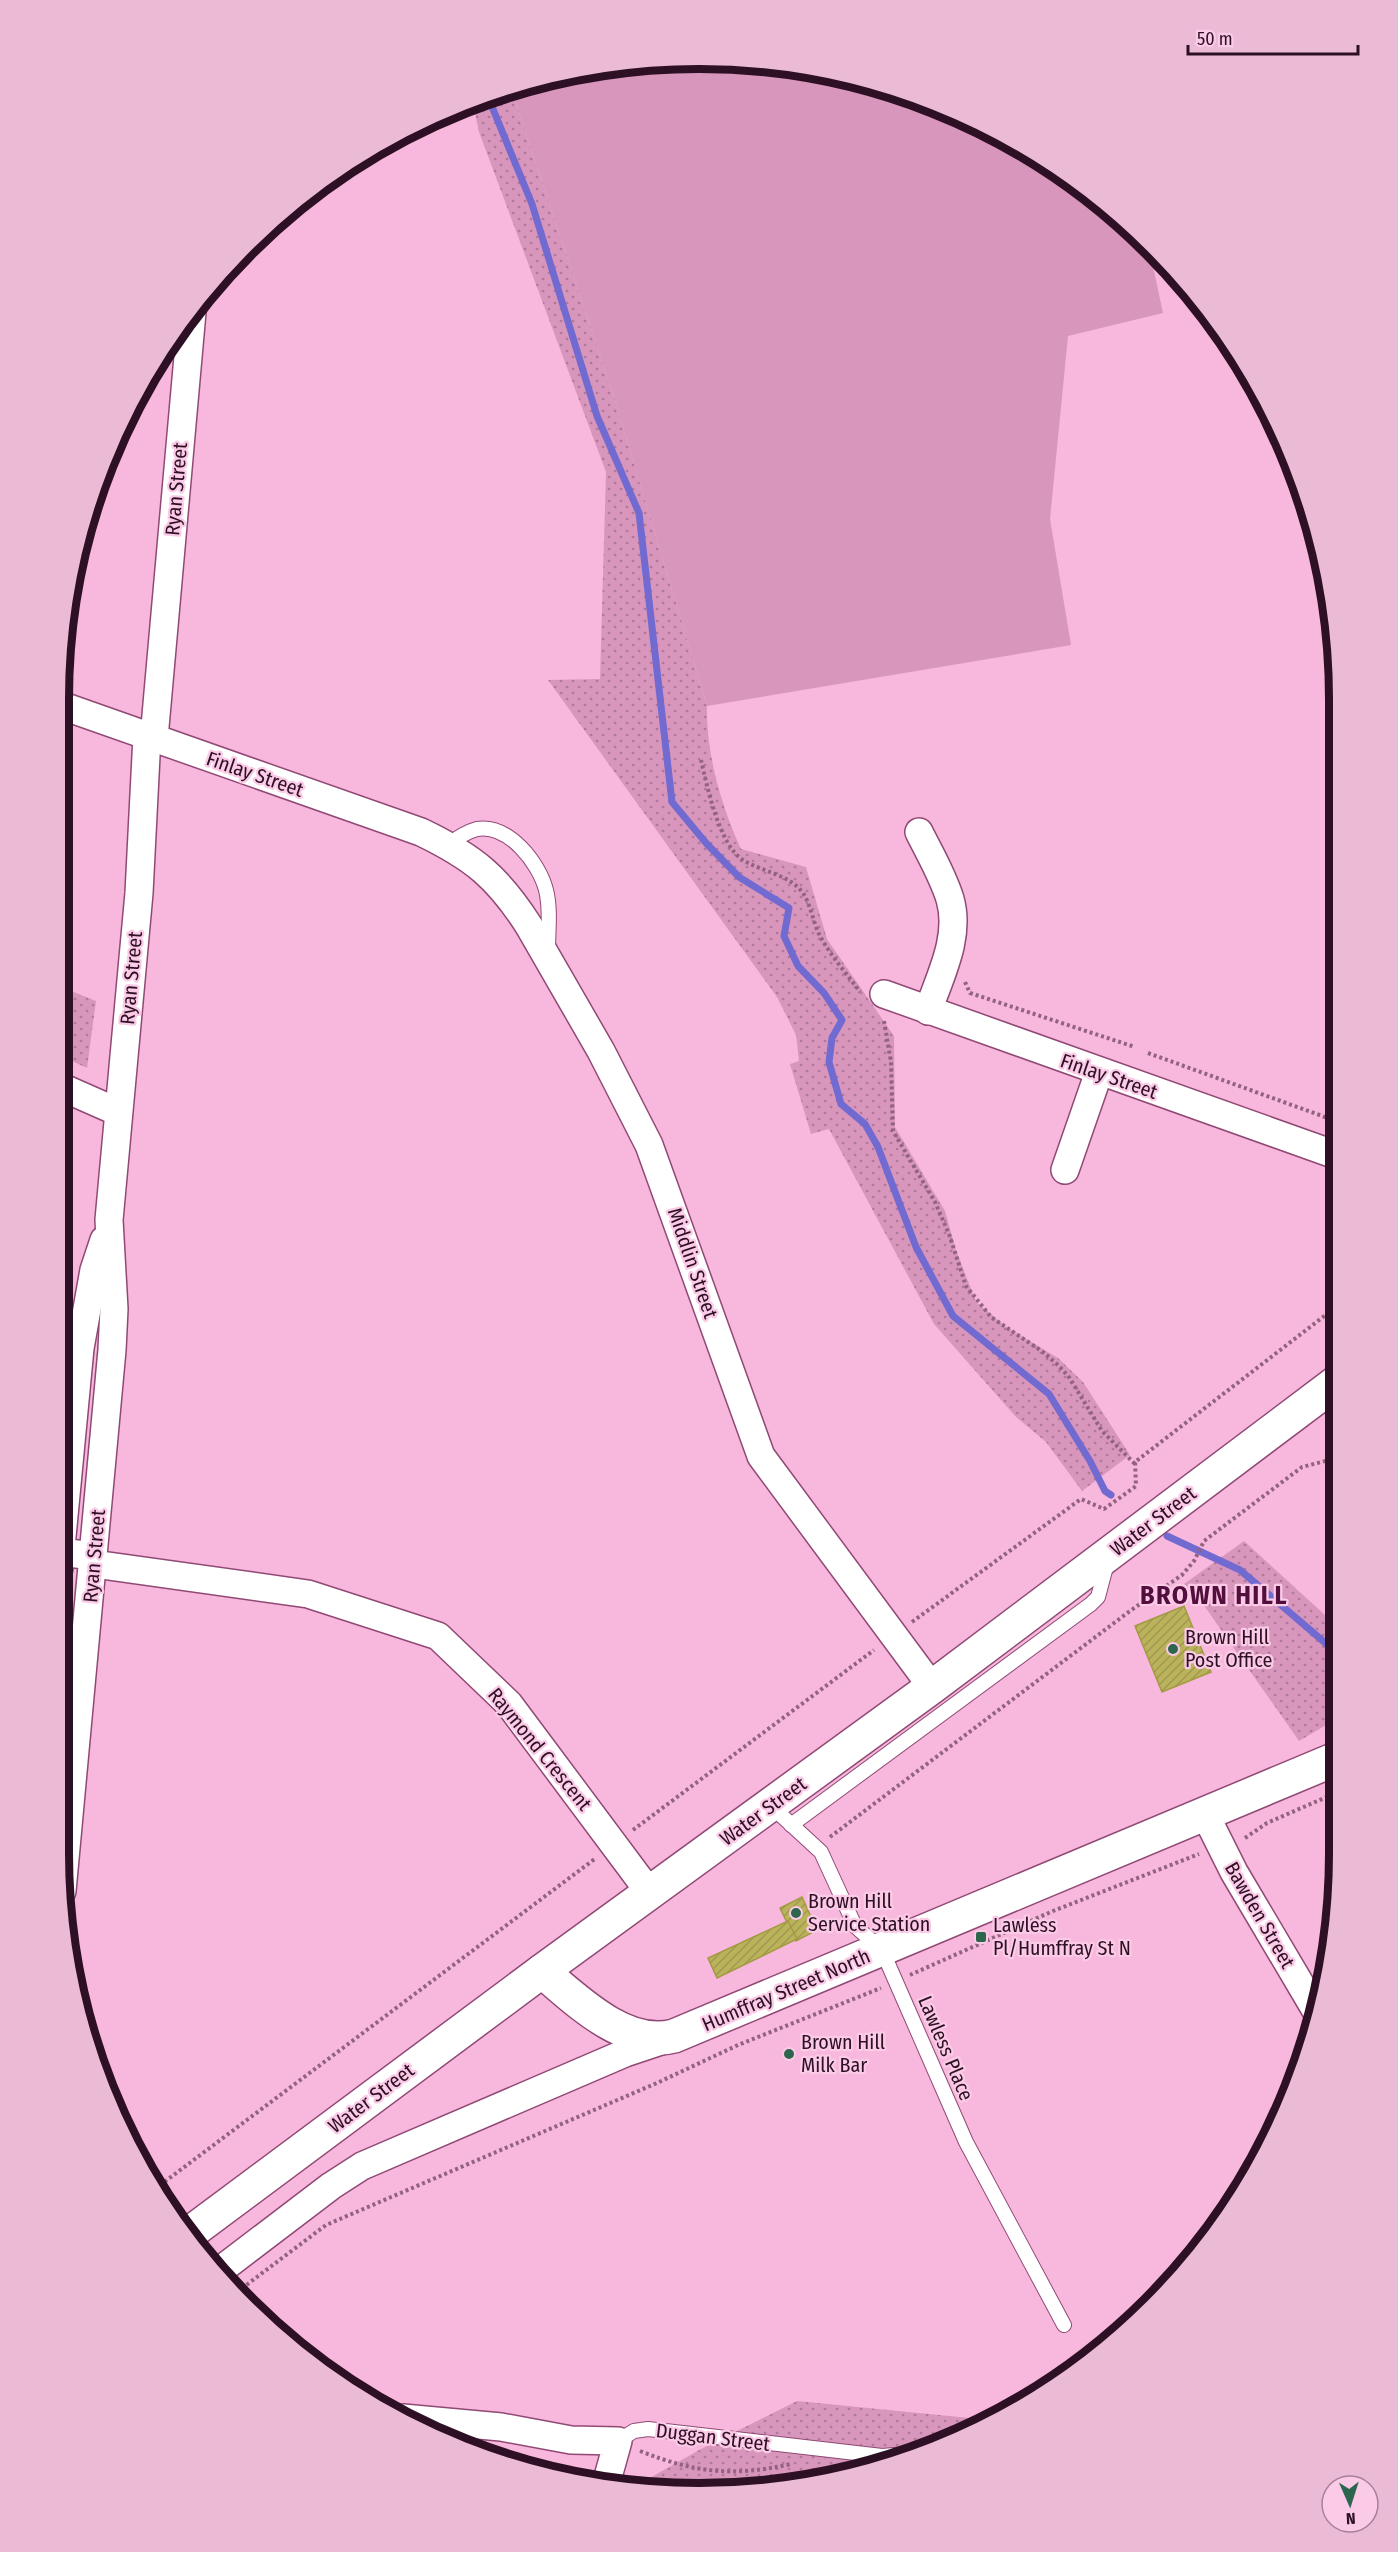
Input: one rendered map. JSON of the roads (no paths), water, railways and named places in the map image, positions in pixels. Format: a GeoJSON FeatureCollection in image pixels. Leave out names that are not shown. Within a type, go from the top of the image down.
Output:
{"type":"FeatureCollection","features":[{"type":"Feature","properties":{"kind":"main road","name":"Water Street"},"geometry":{"type":"LineString","coordinates":[[194,2230],[650,1893],[781,1815],[932,1687],[1329,1387]]}},
{"type":"Feature","properties":{"kind":"main road","name":"Humffray Street North"},"geometry":{"type":"LineString","coordinates":[[542,1971],[593,2012],[628,2033],[653,2040],[674,2036],[1329,1762]]}},
{"type":"Feature","properties":{"kind":"street","name":"Ryan Street"},"geometry":{"type":"LineString","coordinates":[[69,1819],[94,1564],[113,1327],[114,1298],[109,1220],[190,328]]}},
{"type":"Feature","properties":{"kind":"street","name":"Finlay Street"},"geometry":{"type":"LineString","coordinates":[[69,708],[421,832],[448,845]]}},
{"type":"Feature","properties":{"kind":"street"},"geometry":{"type":"LineString","coordinates":[[919,832],[946,889],[953,912],[952,938],[928,1011]]}},
{"type":"Feature","properties":{"kind":"street","name":"Middlin Street"},"geometry":{"type":"LineString","coordinates":[[448,845],[481,866],[517,907],[601,1051],[650,1145],[760,1456],[932,1687]]}},
{"type":"Feature","properties":{"kind":"street","name":"Finlay Street"},"geometry":{"type":"LineString","coordinates":[[875,1001],[928,1011],[1329,1153]]}},
{"type":"Feature","properties":{"kind":"street"},"geometry":{"type":"LineString","coordinates":[[1065,1170],[1099,1072]]}},
{"type":"Feature","properties":{"kind":"street"},"geometry":{"type":"LineString","coordinates":[[69,1090],[118,1112]]}},
{"type":"Feature","properties":{"kind":"street","name":"Ryan Street"},"geometry":{"type":"LineString","coordinates":[[69,1470],[83,1329],[94,1270],[109,1220]]}},
{"type":"Feature","properties":{"kind":"street","name":"Raymond Crescent"},"geometry":{"type":"LineString","coordinates":[[69,1558],[85,1555],[94,1564],[308,1594],[438,1636],[509,1704],[650,1893]]}},
{"type":"Feature","properties":{"kind":"street","name":"Bawden Street"},"geometry":{"type":"LineString","coordinates":[[1205,1814],[1234,1872],[1311,2002]]}},
{"type":"Feature","properties":{"kind":"street"},"geometry":{"type":"LineString","coordinates":[[224,2267],[362,2166],[625,2053],[674,2036]]}},
{"type":"Feature","properties":{"kind":"street","name":"Duggan Street"},"geometry":{"type":"LineString","coordinates":[[425,2420],[509,2428],[571,2440],[618,2441]]}},
{"type":"Feature","properties":{"kind":"street"},"geometry":{"type":"LineString","coordinates":[[608,2476],[618,2441]]}},
{"type":"Feature","properties":{"kind":"lane"},"geometry":{"type":"LineString","coordinates":[[448,845],[474,830],[490,830],[505,836],[528,856],[540,872],[547,892],[547,958]]}},
{"type":"Feature","properties":{"kind":"lane"},"geometry":{"type":"LineString","coordinates":[[83,1329],[91,1317],[101,1315],[108,1318],[113,1327]]}},
{"type":"Feature","properties":{"kind":"lane"},"geometry":{"type":"LineString","coordinates":[[781,1815],[1091,1604],[1098,1597],[1112,1552]]}},
{"type":"Feature","properties":{"kind":"lane","name":"Lawless Place"},"geometry":{"type":"LineString","coordinates":[[781,1815],[821,1852],[855,1926],[882,1950],[966,2142],[1064,2325]]}},
{"type":"Feature","properties":{"kind":"lane","name":"Duggan Street"},"geometry":{"type":"LineString","coordinates":[[618,2441],[634,2431],[648,2429],[882,2456]]}},
{"type":"Feature","properties":{"kind":"waterway"},"geometry":{"type":"LineString","coordinates":[[491,104],[532,204],[597,416],[639,513],[672,802],[706,843],[739,877],[789,908],[784,936],[798,966],[824,993],[842,1020],[832,1038],[829,1062],[841,1104],[865,1124],[878,1147],[916,1247],[953,1316],[1049,1394],[1090,1461],[1105,1491],[1111,1495]]}},
{"type":"Feature","properties":{"kind":"waterway"},"geometry":{"type":"LineString","coordinates":[[1167,1536],[1240,1570],[1329,1646]]}},
{"type":"Feature","properties":{"kind":"place","name":"Brown Hill Post Office"},"geometry":{"type":"Point","coordinates":[1173,1649]}},
{"type":"Feature","properties":{"kind":"place","name":"Brown Hill Service Station"},"geometry":{"type":"Point","coordinates":[796,1913]}},
{"type":"Feature","properties":{"kind":"place","name":"Lawless Pl/Humffray St N"},"geometry":{"type":"Point","coordinates":[981,1937]}},
{"type":"Feature","properties":{"kind":"place","name":"Brown Hill Milk Bar"},"geometry":{"type":"Point","coordinates":[789,2054]}},
{"type":"Feature","properties":{"kind":"district","name":"BROWN HILL"},"geometry":{"type":"Point","coordinates":[1214,1595]}}]}
